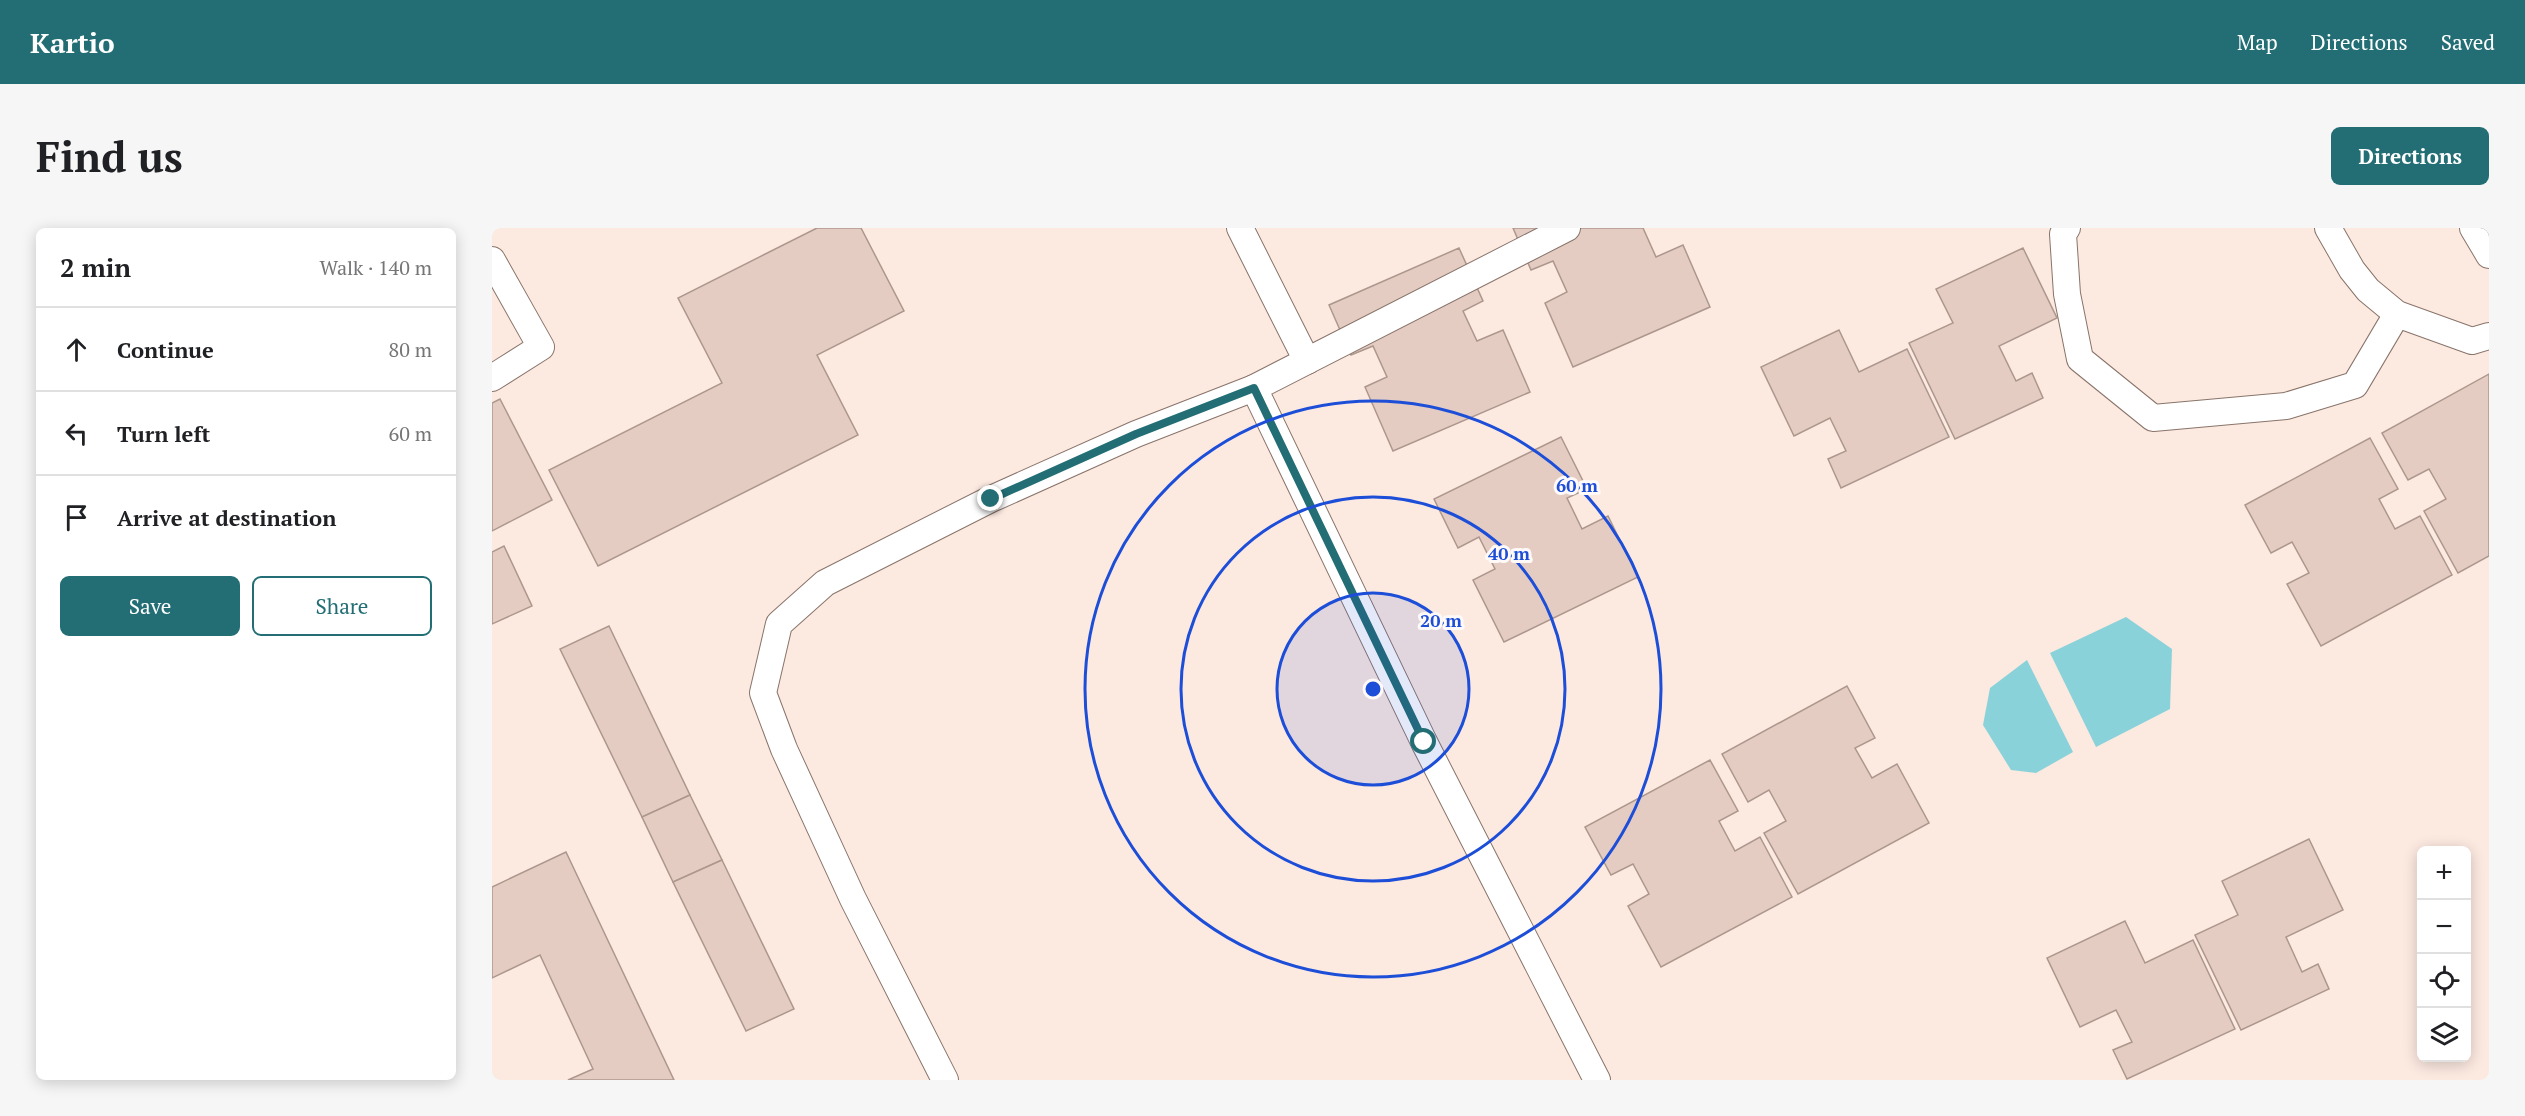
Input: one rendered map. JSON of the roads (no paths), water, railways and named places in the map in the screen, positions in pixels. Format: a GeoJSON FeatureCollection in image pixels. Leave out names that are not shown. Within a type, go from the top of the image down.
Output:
{"type":"FeatureCollection","features":[{"type":"Feature","properties":{"kind":"street"},"geometry":{"type":"LineString","coordinates":[[1240,228],[1306,361]]}},
{"type":"Feature","properties":{"kind":"street"},"geometry":{"type":"LineString","coordinates":[[945,1080],[853,899],[784,750],[762,693],[779,624],[825,583],[991,499],[1136,434],[1254,388],[1567,228]]}},
{"type":"Feature","properties":{"kind":"street"},"geometry":{"type":"LineString","coordinates":[[2067,228],[2063,234],[2067,294],[2080,359],[2153,418],[2286,405],[2355,385],[2397,314]]}},
{"type":"Feature","properties":{"kind":"street"},"geometry":{"type":"LineString","coordinates":[[2328,228],[2352,270],[2368,290],[2397,314],[2472,341],[2489,336]]}},
{"type":"Feature","properties":{"kind":"street"},"geometry":{"type":"LineString","coordinates":[[2473,228],[2489,255]]}},
{"type":"Feature","properties":{"kind":"street"},"geometry":{"type":"LineString","coordinates":[[492,260],[541,347],[492,378]]}},
{"type":"Feature","properties":{"kind":"street"},"geometry":{"type":"LineString","coordinates":[[1254,388],[1424,742],[1597,1080]]}},
{"type":"Feature","properties":{"kind":"water"},"geometry":{"type":"Polygon","coordinates":[[[2126,617],[2172,649],[2170,709],[2096,747],[2050,653],[2126,617]]]}},
{"type":"Feature","properties":{"kind":"water"},"geometry":{"type":"Polygon","coordinates":[[[2027,660],[2073,752],[2036,773],[2011,770],[1983,725],[1990,688],[2027,660]]]}}]}
